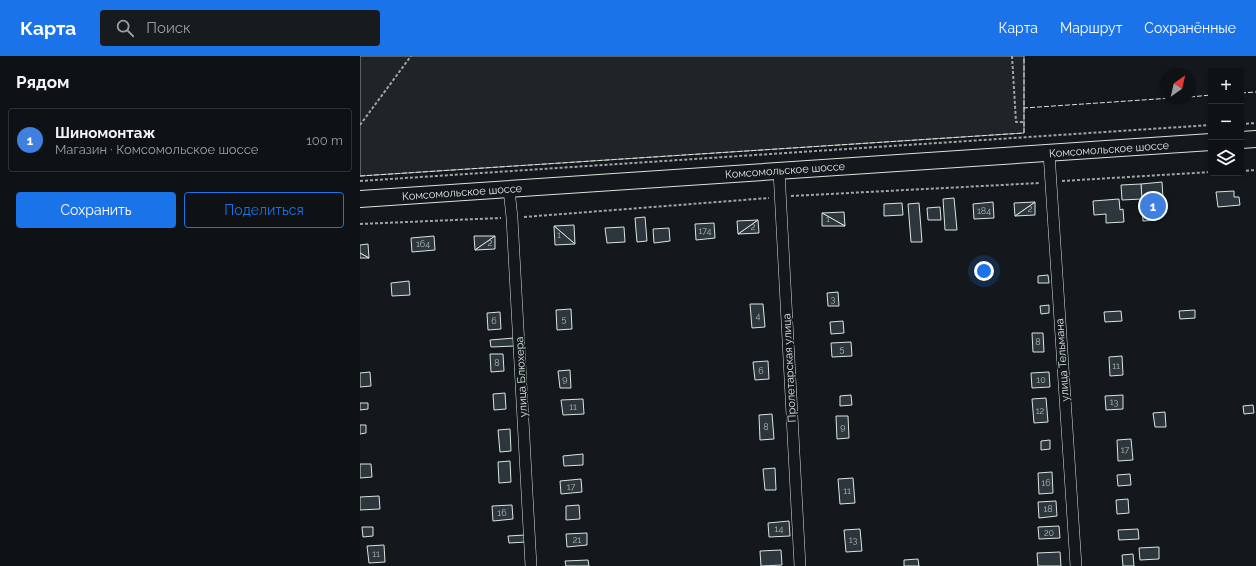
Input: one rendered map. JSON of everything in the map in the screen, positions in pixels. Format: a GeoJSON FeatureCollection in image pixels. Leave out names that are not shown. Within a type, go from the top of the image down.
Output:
{"type":"FeatureCollection","features":[{"type":"Feature","properties":{"kind":"main road"},"geometry":{"type":"LineString","coordinates":[[1244,140],[1256,139]]}},
{"type":"Feature","properties":{"kind":"main road","name":"Комсомольское шоссе"},"geometry":{"type":"LineString","coordinates":[[360,199],[1208,142]]}},
{"type":"Feature","properties":{"kind":"street","name":"улица Тельмана"},"geometry":{"type":"LineString","coordinates":[[1048,153],[1076,566]]}},
{"type":"Feature","properties":{"kind":"street","name":"Пролетарская улица"},"geometry":{"type":"LineString","coordinates":[[778,171],[800,566]]}},
{"type":"Feature","properties":{"kind":"street","name":"улица Блюхера"},"geometry":{"type":"LineString","coordinates":[[509,189],[512,218],[532,566]]}},
{"type":"Feature","properties":{"kind":"path"},"geometry":{"type":"LineString","coordinates":[[360,125],[411,56]]}},
{"type":"Feature","properties":{"kind":"path"},"geometry":{"type":"LineString","coordinates":[[1012,56],[1016,122],[1024,122]]}},
{"type":"Feature","properties":{"kind":"path"},"geometry":{"type":"LineString","coordinates":[[1244,124],[1256,123]]}},
{"type":"Feature","properties":{"kind":"path"},"geometry":{"type":"LineString","coordinates":[[360,181],[1208,126]]}},
{"type":"Feature","properties":{"kind":"path"},"geometry":{"type":"LineString","coordinates":[[1244,170],[1256,170]]}},
{"type":"Feature","properties":{"kind":"path"},"geometry":{"type":"LineString","coordinates":[[360,224],[512,218],[779,197],[1208,172]]}},
{"type":"Feature","properties":{"kind":"shaded area"},"geometry":{"type":"Polygon","coordinates":[[[360,56],[1024,56],[1024,133],[360,176],[360,56]]]}},
{"type":"Feature","properties":{"kind":"building"},"geometry":{"type":"Polygon","coordinates":[[[1162,182],[1164,214],[1157,215],[1157,220],[1143,221],[1141,184],[1162,182]]]}},
{"type":"Feature","properties":{"kind":"building"},"geometry":{"type":"Polygon","coordinates":[[[1141,184],[1142,199],[1122,200],[1121,185],[1141,184]]]}},
{"type":"Feature","properties":{"kind":"building"},"geometry":{"type":"Polygon","coordinates":[[[1234,191],[1234,197],[1239,197],[1240,205],[1218,207],[1216,192],[1234,191]]]}},
{"type":"Feature","properties":{"kind":"building"},"geometry":{"type":"Polygon","coordinates":[[[954,198],[957,230],[945,230],[943,199],[954,198]]]}},
{"type":"Feature","properties":{"kind":"building"},"geometry":{"type":"Polygon","coordinates":[[[1119,199],[1120,210],[1123,209],[1124,222],[1106,223],[1106,214],[1094,215],[1093,201],[1119,199]]]}},
{"type":"Feature","properties":{"kind":"building"},"geometry":{"type":"Polygon","coordinates":[[[993,202],[994,218],[974,219],[973,204],[993,202]]]}},
{"type":"Feature","properties":{"kind":"building"},"geometry":{"type":"Polygon","coordinates":[[[1035,202],[1035,215],[1015,216],[1035,202]]]}},
{"type":"Feature","properties":{"kind":"building"},"geometry":{"type":"Polygon","coordinates":[[[1035,202],[1015,216],[1014,203],[1035,202]]]}},
{"type":"Feature","properties":{"kind":"building"},"geometry":{"type":"Polygon","coordinates":[[[902,203],[903,215],[884,216],[884,204],[902,203]]]}},
{"type":"Feature","properties":{"kind":"building"},"geometry":{"type":"Polygon","coordinates":[[[919,203],[922,242],[911,242],[908,204],[919,203]]]}},
{"type":"Feature","properties":{"kind":"building"},"geometry":{"type":"Polygon","coordinates":[[[940,207],[941,220],[928,220],[927,208],[940,207]]]}},
{"type":"Feature","properties":{"kind":"building"},"geometry":{"type":"Polygon","coordinates":[[[844,212],[845,226],[822,213],[844,212]]]}},
{"type":"Feature","properties":{"kind":"building"},"geometry":{"type":"Polygon","coordinates":[[[822,213],[845,226],[822,226],[822,213]]]}},
{"type":"Feature","properties":{"kind":"building"},"geometry":{"type":"Polygon","coordinates":[[[645,217],[647,241],[637,242],[635,218],[645,217]]]}},
{"type":"Feature","properties":{"kind":"building"},"geometry":{"type":"Polygon","coordinates":[[[758,220],[759,233],[738,234],[758,220]]]}},
{"type":"Feature","properties":{"kind":"building"},"geometry":{"type":"Polygon","coordinates":[[[758,220],[738,234],[737,221],[758,220]]]}},
{"type":"Feature","properties":{"kind":"building"},"geometry":{"type":"Polygon","coordinates":[[[714,223],[715,238],[696,240],[695,224],[714,223]]]}},
{"type":"Feature","properties":{"kind":"building"},"geometry":{"type":"Polygon","coordinates":[[[574,225],[575,244],[554,226],[574,225]]]}},
{"type":"Feature","properties":{"kind":"building"},"geometry":{"type":"Polygon","coordinates":[[[554,226],[575,244],[555,245],[554,226]]]}},
{"type":"Feature","properties":{"kind":"building"},"geometry":{"type":"Polygon","coordinates":[[[624,227],[625,242],[607,243],[605,228],[624,227]]]}},
{"type":"Feature","properties":{"kind":"building"},"geometry":{"type":"Polygon","coordinates":[[[669,228],[670,241],[654,243],[653,229],[669,228]]]}},
{"type":"Feature","properties":{"kind":"building"},"geometry":{"type":"Polygon","coordinates":[[[434,236],[435,250],[412,252],[411,238],[434,236]]]}},
{"type":"Feature","properties":{"kind":"building"},"geometry":{"type":"Polygon","coordinates":[[[474,236],[495,236],[475,250],[474,236]]]}},
{"type":"Feature","properties":{"kind":"building"},"geometry":{"type":"Polygon","coordinates":[[[495,236],[495,249],[475,250],[495,236]]]}},
{"type":"Feature","properties":{"kind":"building"},"geometry":{"type":"Polygon","coordinates":[[[368,244],[369,258],[360,253],[360,245],[368,244]]]}},
{"type":"Feature","properties":{"kind":"building"},"geometry":{"type":"Polygon","coordinates":[[[360,253],[369,258],[360,258],[360,253]]]}},
{"type":"Feature","properties":{"kind":"building"},"geometry":{"type":"Polygon","coordinates":[[[1048,275],[1049,283],[1038,283],[1038,276],[1048,275]]]}},
{"type":"Feature","properties":{"kind":"building"},"geometry":{"type":"Polygon","coordinates":[[[409,281],[410,295],[392,296],[391,283],[409,281]]]}},
{"type":"Feature","properties":{"kind":"building"},"geometry":{"type":"Polygon","coordinates":[[[838,292],[839,306],[828,306],[827,293],[838,292]]]}},
{"type":"Feature","properties":{"kind":"building"},"geometry":{"type":"Polygon","coordinates":[[[750,304],[763,304],[765,327],[752,328],[750,304]]]}},
{"type":"Feature","properties":{"kind":"building"},"geometry":{"type":"Polygon","coordinates":[[[1049,305],[1049,313],[1041,314],[1040,306],[1049,305]]]}},
{"type":"Feature","properties":{"kind":"building"},"geometry":{"type":"Polygon","coordinates":[[[571,309],[572,329],[557,330],[556,310],[571,309]]]}},
{"type":"Feature","properties":{"kind":"building"},"geometry":{"type":"Polygon","coordinates":[[[1195,310],[1195,318],[1180,319],[1179,311],[1195,310]]]}},
{"type":"Feature","properties":{"kind":"building"},"geometry":{"type":"Polygon","coordinates":[[[1121,311],[1122,321],[1105,322],[1104,312],[1121,311]]]}},
{"type":"Feature","properties":{"kind":"building"},"geometry":{"type":"Polygon","coordinates":[[[500,312],[501,329],[488,330],[487,313],[500,312]]]}},
{"type":"Feature","properties":{"kind":"building"},"geometry":{"type":"Polygon","coordinates":[[[843,321],[844,333],[831,334],[830,322],[843,321]]]}},
{"type":"Feature","properties":{"kind":"building"},"geometry":{"type":"Polygon","coordinates":[[[1032,333],[1043,333],[1044,352],[1033,352],[1032,333]]]}},
{"type":"Feature","properties":{"kind":"building"},"geometry":{"type":"Polygon","coordinates":[[[514,338],[515,346],[491,347],[490,340],[514,338]]]}},
{"type":"Feature","properties":{"kind":"building"},"geometry":{"type":"Polygon","coordinates":[[[851,342],[852,356],[832,357],[831,343],[851,342]]]}},
{"type":"Feature","properties":{"kind":"building"},"geometry":{"type":"Polygon","coordinates":[[[490,354],[503,354],[504,371],[491,372],[490,354]]]}},
{"type":"Feature","properties":{"kind":"building"},"geometry":{"type":"Polygon","coordinates":[[[1122,356],[1123,375],[1110,376],[1109,357],[1122,356]]]}},
{"type":"Feature","properties":{"kind":"building"},"geometry":{"type":"Polygon","coordinates":[[[768,361],[769,379],[755,380],[753,362],[768,361]]]}},
{"type":"Feature","properties":{"kind":"building"},"geometry":{"type":"Polygon","coordinates":[[[570,370],[571,388],[560,388],[558,371],[570,370]]]}},
{"type":"Feature","properties":{"kind":"building"},"geometry":{"type":"Polygon","coordinates":[[[370,372],[371,386],[360,387],[360,373],[370,372]]]}},
{"type":"Feature","properties":{"kind":"building"},"geometry":{"type":"Polygon","coordinates":[[[1049,372],[1050,387],[1032,388],[1031,373],[1049,372]]]}},
{"type":"Feature","properties":{"kind":"building"},"geometry":{"type":"Polygon","coordinates":[[[505,393],[506,409],[494,410],[493,394],[505,393]]]}},
{"type":"Feature","properties":{"kind":"building"},"geometry":{"type":"Polygon","coordinates":[[[851,395],[852,405],[840,406],[840,396],[851,395]]]}},
{"type":"Feature","properties":{"kind":"building"},"geometry":{"type":"Polygon","coordinates":[[[1123,395],[1123,409],[1106,410],[1105,396],[1123,395]]]}},
{"type":"Feature","properties":{"kind":"building"},"geometry":{"type":"Polygon","coordinates":[[[1046,398],[1048,422],[1034,423],[1032,399],[1046,398]]]}},
{"type":"Feature","properties":{"kind":"building"},"geometry":{"type":"Polygon","coordinates":[[[583,399],[584,414],[563,415],[561,400],[583,399]]]}},
{"type":"Feature","properties":{"kind":"building"},"geometry":{"type":"Polygon","coordinates":[[[360,403],[368,403],[368,409],[360,410],[360,403]]]}},
{"type":"Feature","properties":{"kind":"building"},"geometry":{"type":"Polygon","coordinates":[[[1253,405],[1254,413],[1244,414],[1243,406],[1253,405]]]}},
{"type":"Feature","properties":{"kind":"building"},"geometry":{"type":"Polygon","coordinates":[[[1165,412],[1166,427],[1155,427],[1153,413],[1165,412]]]}},
{"type":"Feature","properties":{"kind":"building"},"geometry":{"type":"Polygon","coordinates":[[[772,414],[774,439],[760,440],[759,415],[772,414]]]}},
{"type":"Feature","properties":{"kind":"building"},"geometry":{"type":"Polygon","coordinates":[[[836,416],[848,416],[849,438],[837,439],[836,416]]]}},
{"type":"Feature","properties":{"kind":"building"},"geometry":{"type":"Polygon","coordinates":[[[360,425],[366,425],[366,433],[360,434],[360,425]]]}},
{"type":"Feature","properties":{"kind":"building"},"geometry":{"type":"Polygon","coordinates":[[[510,429],[511,451],[500,452],[498,430],[510,429]]]}},
{"type":"Feature","properties":{"kind":"building"},"geometry":{"type":"Polygon","coordinates":[[[1131,439],[1133,460],[1118,461],[1117,440],[1131,439]]]}},
{"type":"Feature","properties":{"kind":"building"},"geometry":{"type":"Polygon","coordinates":[[[1050,440],[1050,449],[1041,450],[1041,441],[1050,440]]]}},
{"type":"Feature","properties":{"kind":"building"},"geometry":{"type":"Polygon","coordinates":[[[583,454],[583,465],[564,466],[563,456],[583,454]]]}},
{"type":"Feature","properties":{"kind":"building"},"geometry":{"type":"Polygon","coordinates":[[[510,461],[511,482],[499,483],[498,462],[510,461]]]}},
{"type":"Feature","properties":{"kind":"building"},"geometry":{"type":"Polygon","coordinates":[[[360,464],[371,464],[372,477],[360,478],[360,464]]]}},
{"type":"Feature","properties":{"kind":"building"},"geometry":{"type":"Polygon","coordinates":[[[775,468],[776,490],[765,490],[763,469],[775,468]]]}},
{"type":"Feature","properties":{"kind":"building"},"geometry":{"type":"Polygon","coordinates":[[[1052,472],[1053,493],[1039,494],[1038,473],[1052,472]]]}},
{"type":"Feature","properties":{"kind":"building"},"geometry":{"type":"Polygon","coordinates":[[[1130,474],[1131,485],[1118,486],[1117,475],[1130,474]]]}},
{"type":"Feature","properties":{"kind":"building"},"geometry":{"type":"Polygon","coordinates":[[[853,478],[855,503],[840,504],[838,479],[853,478]]]}},
{"type":"Feature","properties":{"kind":"building"},"geometry":{"type":"Polygon","coordinates":[[[581,479],[582,492],[561,494],[560,481],[581,479]]]}},
{"type":"Feature","properties":{"kind":"building"},"geometry":{"type":"Polygon","coordinates":[[[379,496],[380,509],[360,510],[360,497],[379,496]]]}},
{"type":"Feature","properties":{"kind":"building"},"geometry":{"type":"Polygon","coordinates":[[[1128,499],[1129,513],[1117,514],[1116,500],[1128,499]]]}},
{"type":"Feature","properties":{"kind":"building"},"geometry":{"type":"Polygon","coordinates":[[[1056,501],[1057,516],[1039,518],[1038,502],[1056,501]]]}},
{"type":"Feature","properties":{"kind":"building"},"geometry":{"type":"Polygon","coordinates":[[[512,505],[513,519],[493,521],[492,506],[512,505]]]}},
{"type":"Feature","properties":{"kind":"building"},"geometry":{"type":"Polygon","coordinates":[[[579,505],[580,519],[566,520],[566,506],[579,505]]]}},
{"type":"Feature","properties":{"kind":"building"},"geometry":{"type":"Polygon","coordinates":[[[789,521],[790,536],[769,537],[768,523],[789,521]]]}},
{"type":"Feature","properties":{"kind":"building"},"geometry":{"type":"Polygon","coordinates":[[[1059,526],[1060,538],[1039,539],[1038,527],[1059,526]]]}},
{"type":"Feature","properties":{"kind":"building"},"geometry":{"type":"Polygon","coordinates":[[[362,527],[373,527],[373,536],[363,537],[362,527]]]}},
{"type":"Feature","properties":{"kind":"building"},"geometry":{"type":"Polygon","coordinates":[[[860,529],[862,551],[846,552],[844,530],[860,529]]]}},
{"type":"Feature","properties":{"kind":"building"},"geometry":{"type":"Polygon","coordinates":[[[1138,529],[1139,539],[1119,540],[1118,530],[1138,529]]]}},
{"type":"Feature","properties":{"kind":"building"},"geometry":{"type":"Polygon","coordinates":[[[587,533],[587,545],[567,547],[566,534],[587,533]]]}},
{"type":"Feature","properties":{"kind":"building"},"geometry":{"type":"Polygon","coordinates":[[[525,535],[526,542],[509,543],[508,536],[525,535]]]}},
{"type":"Feature","properties":{"kind":"building"},"geometry":{"type":"Polygon","coordinates":[[[384,545],[385,562],[369,563],[367,546],[384,545]]]}},
{"type":"Feature","properties":{"kind":"building"},"geometry":{"type":"Polygon","coordinates":[[[1159,547],[1159,559],[1140,560],[1139,548],[1159,547]]]}},
{"type":"Feature","properties":{"kind":"building"},"geometry":{"type":"Polygon","coordinates":[[[781,550],[782,565],[761,566],[760,551],[781,550]]]}},
{"type":"Feature","properties":{"kind":"building"},"geometry":{"type":"Polygon","coordinates":[[[1060,552],[1061,566],[1038,566],[1037,553],[1060,552]]]}},
{"type":"Feature","properties":{"kind":"building"},"geometry":{"type":"Polygon","coordinates":[[[1133,554],[1134,566],[1123,566],[1122,555],[1133,554]]]}},
{"type":"Feature","properties":{"kind":"building"},"geometry":{"type":"Polygon","coordinates":[[[918,559],[919,566],[904,566],[904,560],[918,559]]]}},
{"type":"Feature","properties":{"kind":"building"},"geometry":{"type":"Polygon","coordinates":[[[588,560],[589,566],[566,566],[565,561],[588,560]]]}},
{"type":"Feature","properties":{"kind":"fence"},"geometry":{"type":"LineString","coordinates":[[360,176],[1024,133],[1024,56]]}},
{"type":"Feature","properties":{"kind":"fence"},"geometry":{"type":"LineString","coordinates":[[1244,93],[1256,92]]}},
{"type":"Feature","properties":{"kind":"fence"},"geometry":{"type":"LineString","coordinates":[[1196,96],[1208,95]]}},
{"type":"Feature","properties":{"kind":"fence"},"geometry":{"type":"LineString","coordinates":[[1024,107],[1160,99]]}},
{"type":"Feature","properties":{"kind":"place","name":"Шиномонтаж"},"geometry":{"type":"Point","coordinates":[1153,206]}}]}
